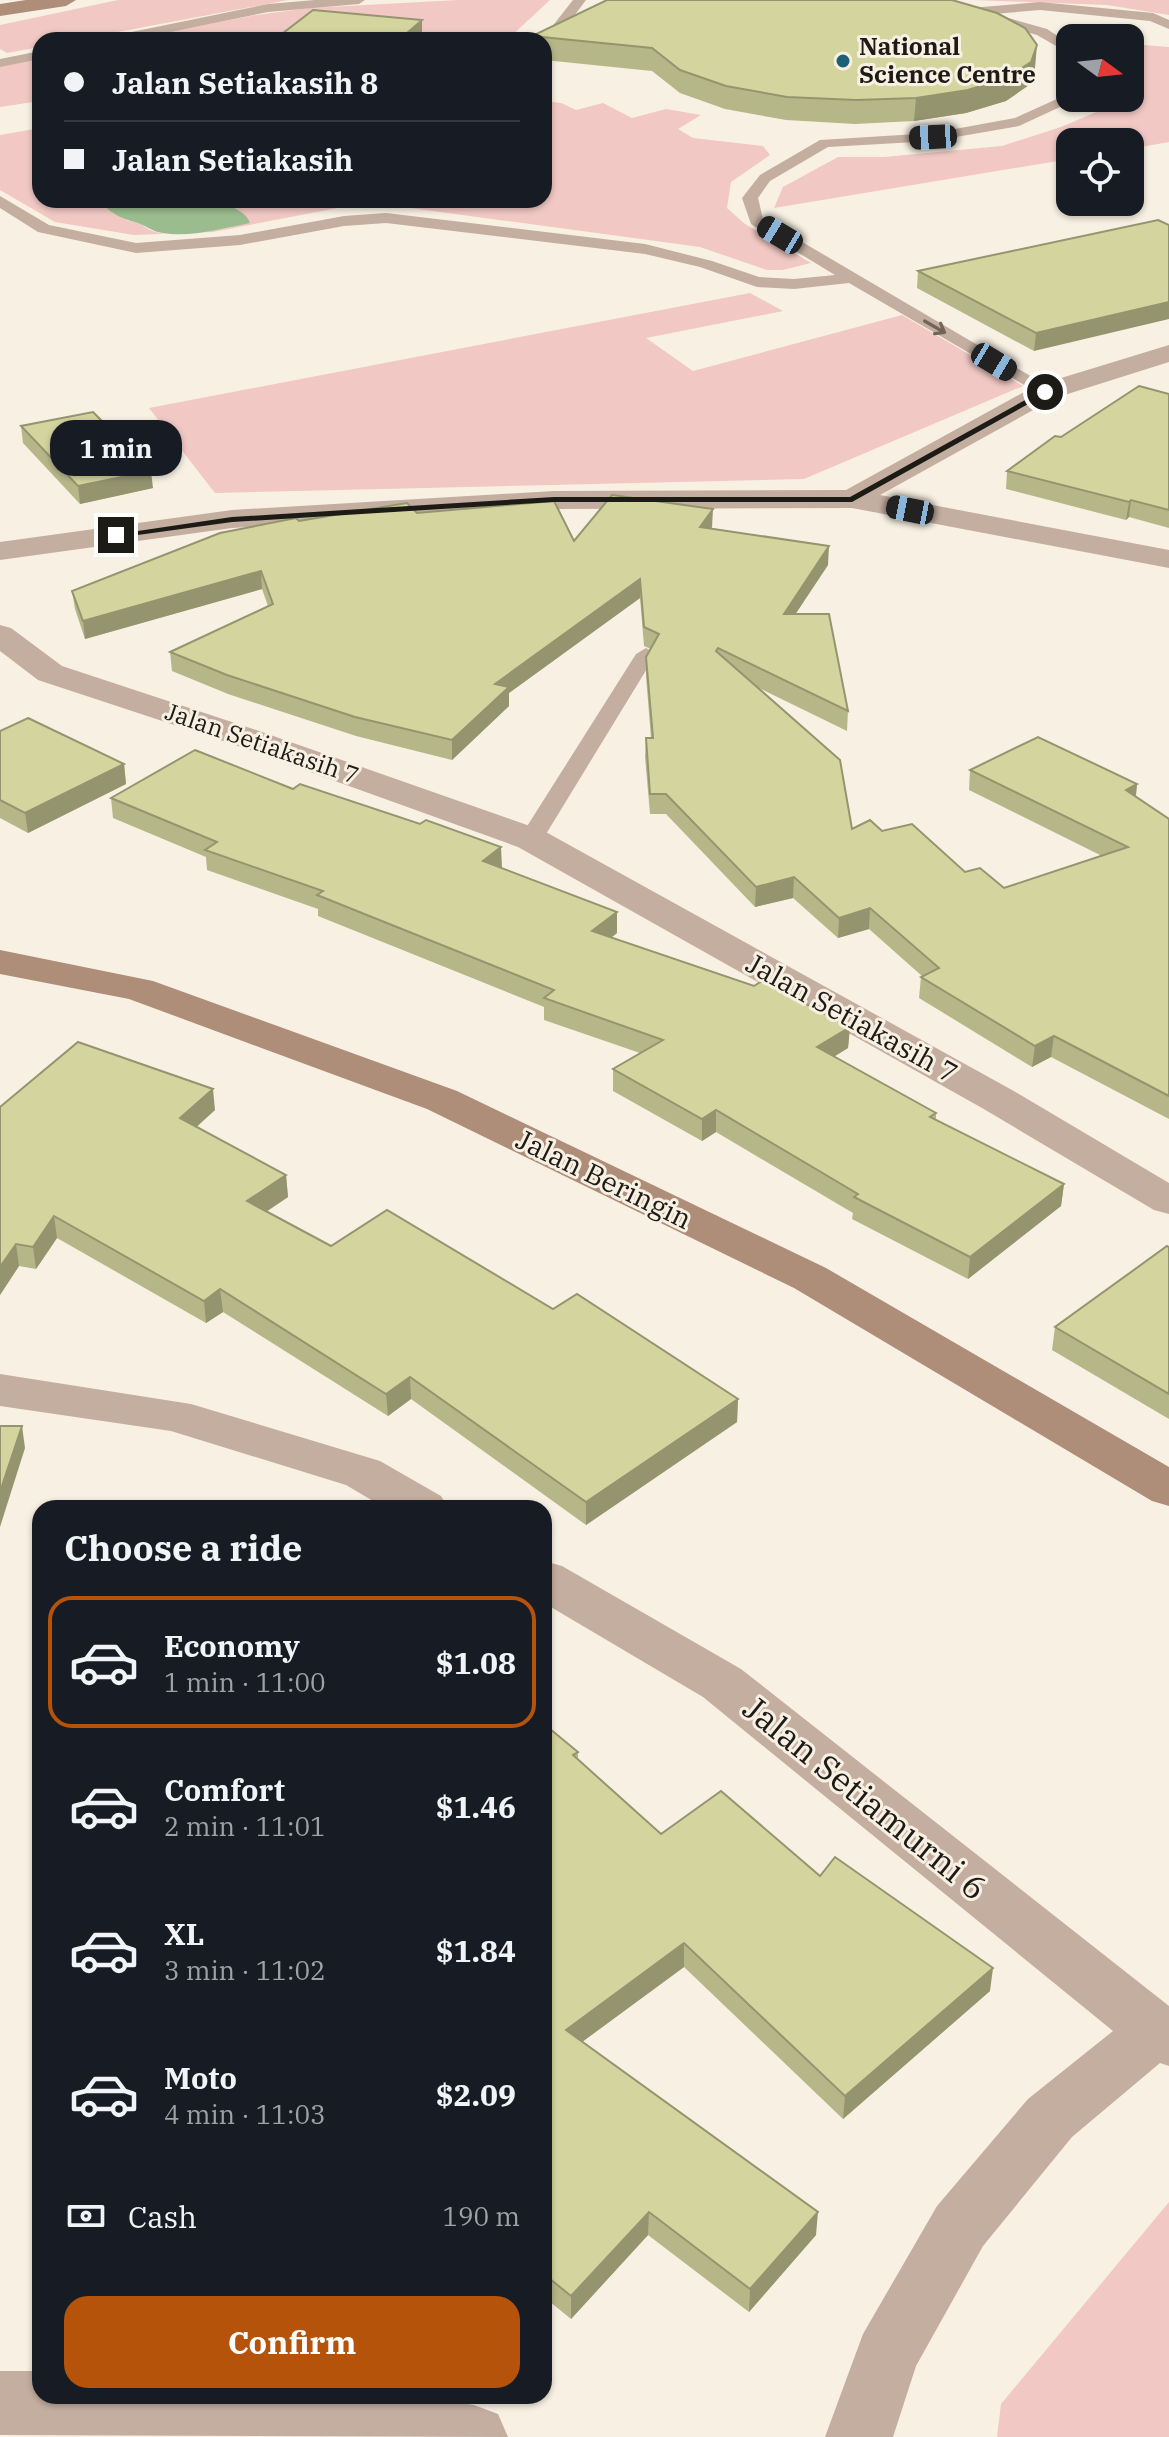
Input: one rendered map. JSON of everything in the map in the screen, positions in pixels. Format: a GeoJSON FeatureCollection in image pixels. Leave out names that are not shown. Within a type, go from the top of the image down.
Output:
{"type":"FeatureCollection","features":[{"type":"Feature","properties":{"kind":"street"},"geometry":{"type":"LineString","coordinates":[[0,10],[65,0]]}},
{"type":"Feature","properties":{"kind":"street"},"geometry":{"type":"LineString","coordinates":[[0,17],[65,0]]}},
{"type":"Feature","properties":{"kind":"street"},"geometry":{"type":"LineString","coordinates":[[852,499],[1045,392],[1165,358]]}},
{"type":"Feature","properties":{"kind":"street"},"geometry":{"type":"LineString","coordinates":[[0,551],[232,519],[554,500],[852,499],[1169,559]]}},
{"type":"Feature","properties":{"kind":"street","name":"Jalan Setiakasih 7"},"geometry":{"type":"LineString","coordinates":[[0,635],[50,673],[250,739],[531,839],[997,1099],[1169,1201]]}},
{"type":"Feature","properties":{"kind":"street","name":"Jalan Beringin"},"geometry":{"type":"LineString","coordinates":[[0,962],[139,989],[442,1100],[810,1278],[1169,1489]]}},
{"type":"Feature","properties":{"kind":"street"},"geometry":{"type":"LineString","coordinates":[[0,1390],[174,1415],[363,1473],[409,1500]]}},
{"type":"Feature","properties":{"kind":"street","name":"Jalan Setiamurni 6"},"geometry":{"type":"LineString","coordinates":[[552,1584],[722,1683],[1162,2036]]}},
{"type":"Feature","properties":{"kind":"street"},"geometry":{"type":"LineString","coordinates":[[859,2437],[886,2356],[960,2226],[1050,2118],[1162,2036]]}},
{"type":"Feature","properties":{"kind":"street"},"geometry":{"type":"LineString","coordinates":[[0,2403],[32,2403]]}},
{"type":"Feature","properties":{"kind":"street"},"geometry":{"type":"LineString","coordinates":[[237,2404],[474,2437]]}},
{"type":"Feature","properties":{"kind":"lane"},"geometry":{"type":"LineString","coordinates":[[151,32],[268,8],[359,0]]}},
{"type":"Feature","properties":{"kind":"lane"},"geometry":{"type":"LineString","coordinates":[[554,33],[580,0]]}},
{"type":"Feature","properties":{"kind":"lane"},"geometry":{"type":"LineString","coordinates":[[1056,41],[1042,32],[963,10],[1040,6],[1153,17],[1169,25]]}},
{"type":"Feature","properties":{"kind":"lane"},"geometry":{"type":"LineString","coordinates":[[0,63],[32,57]]}},
{"type":"Feature","properties":{"kind":"lane"},"geometry":{"type":"LineString","coordinates":[[1045,392],[756,221],[750,198],[765,178],[825,143],[933,137],[1019,122],[1056,104]]}},
{"type":"Feature","properties":{"kind":"lane"},"geometry":{"type":"LineString","coordinates":[[0,201],[44,229],[136,248],[240,240],[344,221],[386,218],[645,249],[706,264],[757,282],[794,284],[851,278]]}},
{"type":"Feature","properties":{"kind":"lane"},"geometry":{"type":"LineString","coordinates":[[531,839],[646,654]]}},
{"type":"Feature","properties":{"kind":"shaded area"},"geometry":{"type":"Polygon","coordinates":[[[118,0],[288,0],[118,32],[32,32],[32,48],[7,53],[0,49],[0,25],[118,0]]]}},
{"type":"Feature","properties":{"kind":"shaded area"},"geometry":{"type":"Polygon","coordinates":[[[458,0],[550,0],[516,32],[166,32],[310,8],[458,0]]]}},
{"type":"Feature","properties":{"kind":"shaded area"},"geometry":{"type":"Polygon","coordinates":[[[973,0],[1169,0],[1169,15],[1107,5],[973,0]]]}},
{"type":"Feature","properties":{"kind":"shaded area"},"geometry":{"type":"Polygon","coordinates":[[[1144,45],[1169,47],[1169,142],[1144,146],[1144,128],[1058,128],[1096,112],[1144,112],[1144,45]]]}},
{"type":"Feature","properties":{"kind":"shaded area"},"geometry":{"type":"Polygon","coordinates":[[[32,58],[32,102],[0,107],[0,64],[32,58]]]}},
{"type":"Feature","properties":{"kind":"shaded area"},"geometry":{"type":"Polygon","coordinates":[[[552,102],[576,110],[603,103],[632,118],[666,109],[701,115],[678,129],[693,138],[763,146],[770,155],[731,182],[727,208],[745,224],[811,263],[783,270],[767,270],[700,247],[411,208],[552,208],[552,102]]]}},
{"type":"Feature","properties":{"kind":"shaded area"},"geometry":{"type":"Polygon","coordinates":[[[32,129],[32,208],[110,208],[128,221],[140,222],[160,233],[172,234],[134,235],[55,222],[0,190],[0,135],[32,129]]]}},
{"type":"Feature","properties":{"kind":"shaded area"},"geometry":{"type":"Polygon","coordinates":[[[1056,129],[1056,161],[774,208],[783,187],[838,157],[884,157],[1002,146],[1056,129]]]}},
{"type":"Feature","properties":{"kind":"shaded area"},"geometry":{"type":"Polygon","coordinates":[[[108,208],[233,208],[242,212],[250,223],[173,234],[155,231],[108,208]]]}},
{"type":"Feature","properties":{"kind":"shaded area"},"geometry":{"type":"Polygon","coordinates":[[[219,208],[338,208],[213,232],[179,233],[200,231],[219,208]]]}},
{"type":"Feature","properties":{"kind":"shaded area"},"geometry":{"type":"Polygon","coordinates":[[[750,293],[783,311],[646,338],[693,371],[902,315],[1023,386],[804,479],[215,493],[149,408],[750,293]]]}},
{"type":"Feature","properties":{"kind":"shaded area"},"geometry":{"type":"Polygon","coordinates":[[[1169,2202],[1169,2437],[997,2437],[1001,2404],[1169,2202]]]}},
{"type":"Feature","properties":{"kind":"building","name":"National Science Centre"},"geometry":{"type":"Polygon","coordinates":[[[607,0],[952,0],[997,13],[1025,28],[1037,45],[1031,62],[1008,77],[968,90],[916,98],[856,100],[787,97],[726,86],[680,70],[652,48],[552,38],[552,32],[540,32],[607,0]]]}},
{"type":"Feature","properties":{"kind":"building"},"geometry":{"type":"Polygon","coordinates":[[[313,10],[422,20],[408,32],[284,32],[313,10]]]}},
{"type":"Feature","properties":{"kind":"building"},"geometry":{"type":"Polygon","coordinates":[[[1158,220],[1169,225],[1169,302],[1036,333],[918,271],[1158,220]]]}},
{"type":"Feature","properties":{"kind":"building"},"geometry":{"type":"Polygon","coordinates":[[[1139,386],[1169,394],[1169,510],[1007,471],[1055,436],[1061,437],[1139,386]]]}},
{"type":"Feature","properties":{"kind":"building"},"geometry":{"type":"Polygon","coordinates":[[[93,412],[151,471],[78,486],[21,426],[93,412]]]}},
{"type":"Feature","properties":{"kind":"building"},"geometry":{"type":"Polygon","coordinates":[[[612,495],[713,509],[700,527],[829,546],[784,614],[829,614],[848,711],[718,648],[716,651],[840,760],[852,829],[870,820],[882,831],[912,824],[965,872],[980,868],[1004,888],[1128,847],[970,770],[1038,737],[1137,784],[1126,790],[1169,819],[1169,1096],[1054,1036],[1035,1046],[921,977],[939,968],[870,908],[839,918],[794,877],[756,887],[666,794],[650,794],[646,738],[653,738],[646,657],[659,634],[644,627],[640,579],[495,684],[509,687],[452,740],[355,717],[227,675],[170,652],[273,604],[261,571],[83,621],[72,591],[220,533],[296,518],[299,521],[407,503],[417,513],[554,501],[574,541],[612,495]]]}},
{"type":"Feature","properties":{"kind":"building"},"geometry":{"type":"Polygon","coordinates":[[[28,718],[124,764],[25,813],[0,800],[0,731],[28,718]]]}},
{"type":"Feature","properties":{"kind":"building"},"geometry":{"type":"Polygon","coordinates":[[[195,750],[293,789],[300,784],[420,824],[426,820],[501,847],[483,861],[617,912],[592,931],[754,986],[762,981],[850,1027],[817,1047],[936,1113],[930,1117],[1064,1184],[970,1257],[854,1197],[858,1194],[716,1110],[702,1119],[613,1069],[663,1040],[544,998],[554,990],[317,895],[323,891],[205,850],[217,842],[111,798],[195,750]]]}},
{"type":"Feature","properties":{"kind":"building"},"geometry":{"type":"Polygon","coordinates":[[[78,1042],[213,1089],[180,1118],[286,1175],[247,1201],[331,1246],[387,1210],[553,1309],[577,1294],[738,1399],[586,1502],[410,1377],[386,1394],[220,1289],[204,1301],[54,1216],[33,1247],[16,1244],[0,1267],[0,1107],[78,1042]]]}},
{"type":"Feature","properties":{"kind":"building"},"geometry":{"type":"Polygon","coordinates":[[[1169,1247],[1169,1394],[1055,1327],[1169,1247]]]}},
{"type":"Feature","properties":{"kind":"building"},"geometry":{"type":"Polygon","coordinates":[[[0,1426],[22,1426],[0,1492],[0,1426]]]}},
{"type":"Feature","properties":{"kind":"building"},"geometry":{"type":"Polygon","coordinates":[[[552,1731],[578,1752],[573,1755],[661,1834],[721,1791],[820,1876],[835,1857],[993,1968],[845,2096],[684,1943],[566,2030],[818,2212],[750,2289],[649,2212],[571,2296],[552,2281],[552,1731]]]}},
{"type":"Feature","properties":{"kind":"place","name":"National Science Centre"},"geometry":{"type":"Point","coordinates":[843,61]}},
{"type":"Feature","properties":{"kind":"route"},"geometry":{"type":"LineString","coordinates":[[116,535],[232,519],[554,500],[852,499],[1045,392]]}}]}
